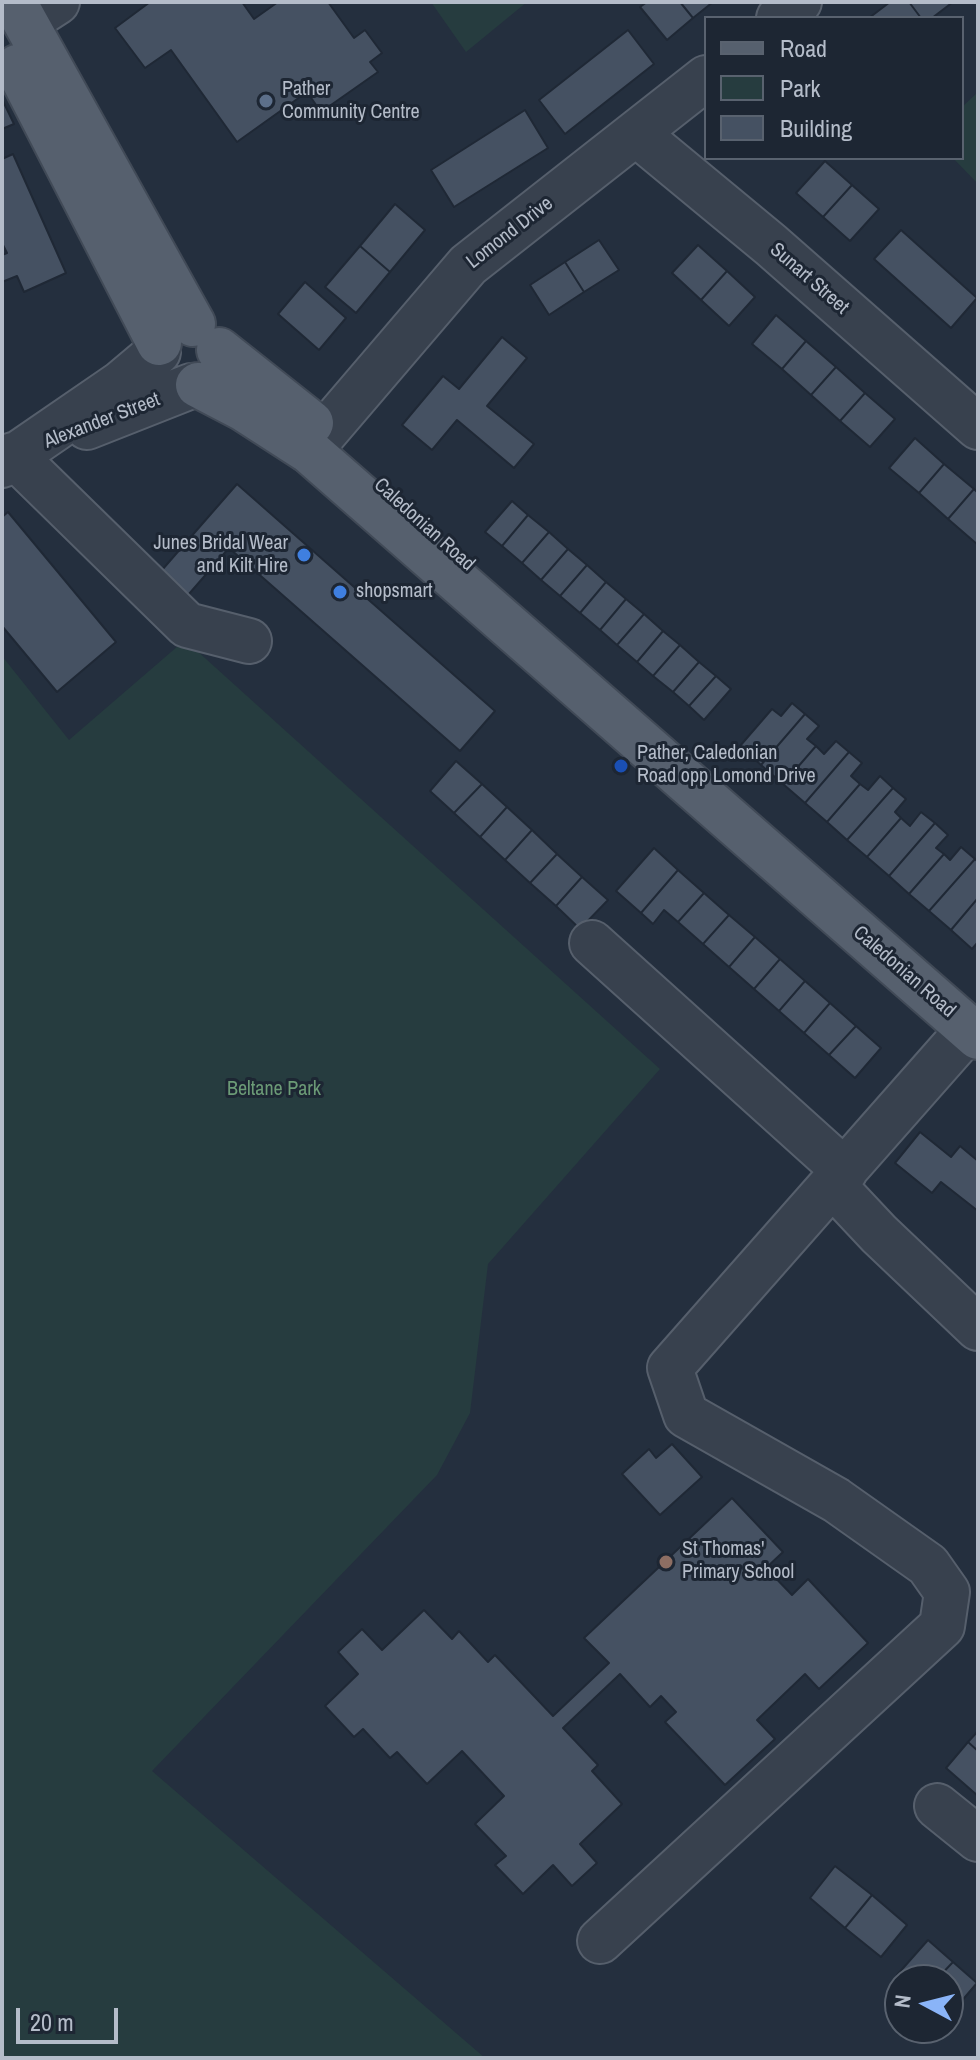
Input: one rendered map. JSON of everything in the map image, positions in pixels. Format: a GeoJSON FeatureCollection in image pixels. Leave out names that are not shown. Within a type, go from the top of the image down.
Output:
{"type":"FeatureCollection","features":[{"type":"Feature","properties":{"kind":"main road","name":"Caledonian Road"},"geometry":{"type":"LineString","coordinates":[[25,16],[186,357],[317,443],[509,601],[613,717],[974,1033]]}},
{"type":"Feature","properties":{"kind":"street"},"geometry":{"type":"LineString","coordinates":[[782,16],[799,2]]}},
{"type":"Feature","properties":{"kind":"street","name":"Lomond Drive"},"geometry":{"type":"LineString","coordinates":[[317,443],[468,265],[638,135],[704,80]]}},
{"type":"Feature","properties":{"kind":"street","name":"Sunart Street"},"geometry":{"type":"LineString","coordinates":[[638,135],[771,245],[978,427]]}},
{"type":"Feature","properties":{"kind":"street","name":"Alexander Street"},"geometry":{"type":"LineString","coordinates":[[8,460],[186,357]]}},
{"type":"Feature","properties":{"kind":"street"},"geometry":{"type":"LineString","coordinates":[[8,460],[187,625],[249,641]]}},
{"type":"Feature","properties":{"kind":"street"},"geometry":{"type":"LineString","coordinates":[[592,943],[839,1178],[879,1234],[978,1328]]}},
{"type":"Feature","properties":{"kind":"street"},"geometry":{"type":"LineString","coordinates":[[600,1941],[942,1626],[947,1592],[928,1565],[836,1500],[686,1415],[670,1368],[839,1178],[974,1033]]}},
{"type":"Feature","properties":{"kind":"street"},"geometry":{"type":"LineString","coordinates":[[937,1806],[978,1839]]}},
{"type":"Feature","properties":{"kind":"green space"},"geometry":{"type":"Polygon","coordinates":[[[431,2],[527,2],[466,52],[431,2]]]}},
{"type":"Feature","properties":{"kind":"green space"},"geometry":{"type":"Polygon","coordinates":[[[978,92],[978,184],[955,160],[964,160],[964,105],[978,92]]]}},
{"type":"Feature","properties":{"kind":"green space","name":"Beltane Park"},"geometry":{"type":"Polygon","coordinates":[[[185,640],[660,1069],[488,1264],[470,1413],[437,1475],[152,1771],[485,2058],[2,2058],[2,656],[69,740],[185,640]]]}},
{"type":"Feature","properties":{"kind":"building"},"geometry":{"type":"Polygon","coordinates":[[[150,2],[242,2],[254,19],[278,2],[328,2],[354,38],[365,30],[382,53],[370,62],[378,72],[321,112],[307,92],[237,142],[171,50],[145,68],[115,28],[150,2]]]}},
{"type":"Feature","properties":{"kind":"building"},"geometry":{"type":"Polygon","coordinates":[[[647,2],[680,2],[693,18],[667,40],[640,7],[647,2]]]}},
{"type":"Feature","properties":{"kind":"building"},"geometry":{"type":"Polygon","coordinates":[[[680,2],[713,2],[693,18],[680,2]]]}},
{"type":"Feature","properties":{"kind":"building"},"geometry":{"type":"Polygon","coordinates":[[[890,2],[909,2],[920,16],[872,16],[890,2]]]}},
{"type":"Feature","properties":{"kind":"building"},"geometry":{"type":"Polygon","coordinates":[[[909,2],[953,2],[935,16],[920,16],[909,2]]]}},
{"type":"Feature","properties":{"kind":"building"},"geometry":{"type":"Polygon","coordinates":[[[628,30],[654,64],[565,134],[539,100],[628,30]]]}},
{"type":"Feature","properties":{"kind":"building"},"geometry":{"type":"Polygon","coordinates":[[[2,99],[14,124],[2,129],[2,99]]]}},
{"type":"Feature","properties":{"kind":"building"},"geometry":{"type":"Polygon","coordinates":[[[525,110],[548,148],[454,207],[431,170],[525,110]]]}},
{"type":"Feature","properties":{"kind":"building"},"geometry":{"type":"Polygon","coordinates":[[[13,154],[66,273],[24,292],[17,276],[2,282],[2,255],[7,253],[2,243],[2,159],[13,154]]]}},
{"type":"Feature","properties":{"kind":"building"},"geometry":{"type":"Polygon","coordinates":[[[825,161],[852,185],[823,217],[796,193],[825,161]]]}},
{"type":"Feature","properties":{"kind":"building"},"geometry":{"type":"Polygon","coordinates":[[[852,185],[879,209],[850,241],[823,217],[852,185]]]}},
{"type":"Feature","properties":{"kind":"building"},"geometry":{"type":"Polygon","coordinates":[[[395,204],[425,230],[390,272],[360,246],[395,204]]]}},
{"type":"Feature","properties":{"kind":"building"},"geometry":{"type":"Polygon","coordinates":[[[901,230],[977,298],[951,328],[874,259],[901,230]]]}},
{"type":"Feature","properties":{"kind":"building"},"geometry":{"type":"Polygon","coordinates":[[[599,240],[619,270],[584,292],[565,262],[599,240]]]}},
{"type":"Feature","properties":{"kind":"building"},"geometry":{"type":"Polygon","coordinates":[[[698,245],[727,271],[701,300],[672,273],[698,245]]]}},
{"type":"Feature","properties":{"kind":"building"},"geometry":{"type":"Polygon","coordinates":[[[360,246],[390,272],[356,313],[325,287],[360,246]]]}},
{"type":"Feature","properties":{"kind":"building"},"geometry":{"type":"Polygon","coordinates":[[[565,262],[584,292],[549,315],[530,285],[565,262]]]}},
{"type":"Feature","properties":{"kind":"building"},"geometry":{"type":"Polygon","coordinates":[[[727,271],[755,297],[729,326],[701,300],[727,271]]]}},
{"type":"Feature","properties":{"kind":"building"},"geometry":{"type":"Polygon","coordinates":[[[305,282],[346,318],[319,350],[278,314],[305,282]]]}},
{"type":"Feature","properties":{"kind":"building"},"geometry":{"type":"Polygon","coordinates":[[[776,315],[806,341],[782,369],[752,344],[776,315]]]}},
{"type":"Feature","properties":{"kind":"building"},"geometry":{"type":"Polygon","coordinates":[[[502,337],[527,358],[487,406],[534,444],[514,468],[457,420],[432,450],[402,425],[443,376],[459,389],[502,337]]]}},
{"type":"Feature","properties":{"kind":"building"},"geometry":{"type":"Polygon","coordinates":[[[806,341],[836,367],[811,395],[782,369],[806,341]]]}},
{"type":"Feature","properties":{"kind":"building"},"geometry":{"type":"Polygon","coordinates":[[[836,367],[865,393],[840,421],[811,395],[836,367]]]}},
{"type":"Feature","properties":{"kind":"building"},"geometry":{"type":"Polygon","coordinates":[[[865,393],[895,419],[870,447],[840,421],[865,393]]]}},
{"type":"Feature","properties":{"kind":"building"},"geometry":{"type":"Polygon","coordinates":[[[915,438],[944,464],[919,493],[889,468],[915,438]]]}},
{"type":"Feature","properties":{"kind":"building"},"geometry":{"type":"Polygon","coordinates":[[[944,464],[974,489],[948,519],[919,493],[944,464]]]}},
{"type":"Feature","properties":{"kind":"building"},"geometry":{"type":"Polygon","coordinates":[[[237,484],[495,711],[460,751],[229,548],[182,602],[155,578],[237,484]]]}},
{"type":"Feature","properties":{"kind":"building"},"geometry":{"type":"Polygon","coordinates":[[[974,489],[978,493],[978,545],[948,519],[974,489]]]}},
{"type":"Feature","properties":{"kind":"building"},"geometry":{"type":"Polygon","coordinates":[[[512,501],[528,515],[502,546],[485,532],[512,501]]]}},
{"type":"Feature","properties":{"kind":"building"},"geometry":{"type":"Polygon","coordinates":[[[8,512],[116,642],[57,692],[2,626],[2,517],[8,512]]]}},
{"type":"Feature","properties":{"kind":"building"},"geometry":{"type":"Polygon","coordinates":[[[528,515],[549,532],[522,563],[502,546],[528,515]]]}},
{"type":"Feature","properties":{"kind":"building"},"geometry":{"type":"Polygon","coordinates":[[[549,532],[568,549],[541,580],[522,563],[549,532]]]}},
{"type":"Feature","properties":{"kind":"building"},"geometry":{"type":"Polygon","coordinates":[[[568,549],[587,565],[560,596],[541,580],[568,549]]]}},
{"type":"Feature","properties":{"kind":"building"},"geometry":{"type":"Polygon","coordinates":[[[587,565],[606,582],[580,613],[560,596],[587,565]]]}},
{"type":"Feature","properties":{"kind":"building"},"geometry":{"type":"Polygon","coordinates":[[[606,582],[626,599],[600,630],[580,613],[606,582]]]}},
{"type":"Feature","properties":{"kind":"building"},"geometry":{"type":"Polygon","coordinates":[[[626,599],[644,614],[617,645],[600,630],[626,599]]]}},
{"type":"Feature","properties":{"kind":"building"},"geometry":{"type":"Polygon","coordinates":[[[644,614],[663,631],[637,662],[617,645],[644,614]]]}},
{"type":"Feature","properties":{"kind":"building"},"geometry":{"type":"Polygon","coordinates":[[[663,631],[680,645],[653,676],[637,662],[663,631]]]}},
{"type":"Feature","properties":{"kind":"building"},"geometry":{"type":"Polygon","coordinates":[[[680,645],[699,662],[673,692],[653,676],[680,645]]]}},
{"type":"Feature","properties":{"kind":"building"},"geometry":{"type":"Polygon","coordinates":[[[699,662],[716,676],[689,706],[673,692],[699,662]]]}},
{"type":"Feature","properties":{"kind":"building"},"geometry":{"type":"Polygon","coordinates":[[[716,676],[731,689],[704,720],[689,706],[716,676]]]}},
{"type":"Feature","properties":{"kind":"building"},"geometry":{"type":"Polygon","coordinates":[[[792,703],[805,714],[761,765],[740,746],[772,709],[781,716],[792,703]]]}},
{"type":"Feature","properties":{"kind":"building"},"geometry":{"type":"Polygon","coordinates":[[[805,714],[819,726],[807,739],[816,746],[783,784],[761,765],[805,714]]]}},
{"type":"Feature","properties":{"kind":"building"},"geometry":{"type":"Polygon","coordinates":[[[836,741],[849,752],[805,803],[783,784],[816,746],[824,754],[836,741]]]}},
{"type":"Feature","properties":{"kind":"building"},"geometry":{"type":"Polygon","coordinates":[[[849,752],[862,763],[851,776],[860,784],[827,822],[805,803],[849,752]]]}},
{"type":"Feature","properties":{"kind":"building"},"geometry":{"type":"Polygon","coordinates":[[[456,761],[482,784],[454,813],[430,791],[456,761]]]}},
{"type":"Feature","properties":{"kind":"building"},"geometry":{"type":"Polygon","coordinates":[[[880,776],[893,788],[847,840],[827,822],[860,784],[868,790],[880,776]]]}},
{"type":"Feature","properties":{"kind":"building"},"geometry":{"type":"Polygon","coordinates":[[[482,784],[507,807],[480,837],[454,813],[482,784]]]}},
{"type":"Feature","properties":{"kind":"building"},"geometry":{"type":"Polygon","coordinates":[[[893,788],[906,799],[895,812],[901,818],[867,857],[847,840],[893,788]]]}},
{"type":"Feature","properties":{"kind":"building"},"geometry":{"type":"Polygon","coordinates":[[[507,807],[532,830],[505,860],[480,837],[507,807]]]}},
{"type":"Feature","properties":{"kind":"building"},"geometry":{"type":"Polygon","coordinates":[[[921,812],[935,823],[889,876],[867,857],[901,818],[910,826],[921,812]]]}},
{"type":"Feature","properties":{"kind":"building"},"geometry":{"type":"Polygon","coordinates":[[[935,823],[948,835],[936,848],[944,854],[909,894],[889,876],[935,823]]]}},
{"type":"Feature","properties":{"kind":"building"},"geometry":{"type":"Polygon","coordinates":[[[532,830],[557,854],[530,883],[505,860],[532,830]]]}},
{"type":"Feature","properties":{"kind":"building"},"geometry":{"type":"Polygon","coordinates":[[[961,847],[975,859],[929,911],[909,894],[944,854],[950,860],[961,847]]]}},
{"type":"Feature","properties":{"kind":"building"},"geometry":{"type":"Polygon","coordinates":[[[654,848],[678,870],[641,913],[616,891],[654,848]]]}},
{"type":"Feature","properties":{"kind":"building"},"geometry":{"type":"Polygon","coordinates":[[[557,854],[582,877],[556,906],[530,883],[557,854]]]}},
{"type":"Feature","properties":{"kind":"building"},"geometry":{"type":"Polygon","coordinates":[[[975,859],[978,862],[978,898],[951,930],[929,911],[975,859]]]}},
{"type":"Feature","properties":{"kind":"building"},"geometry":{"type":"Polygon","coordinates":[[[678,870],[704,893],[678,922],[664,910],[653,924],[641,913],[678,870]]]}},
{"type":"Feature","properties":{"kind":"building"},"geometry":{"type":"Polygon","coordinates":[[[582,877],[608,900],[580,929],[556,906],[582,877]]]}},
{"type":"Feature","properties":{"kind":"building"},"geometry":{"type":"Polygon","coordinates":[[[704,893],[729,915],[703,944],[678,922],[704,893]]]}},
{"type":"Feature","properties":{"kind":"building"},"geometry":{"type":"Polygon","coordinates":[[[978,898],[978,942],[972,949],[951,930],[978,898]]]}},
{"type":"Feature","properties":{"kind":"building"},"geometry":{"type":"Polygon","coordinates":[[[729,915],[755,937],[729,967],[703,944],[729,915]]]}},
{"type":"Feature","properties":{"kind":"building"},"geometry":{"type":"Polygon","coordinates":[[[755,937],[780,959],[754,989],[729,967],[755,937]]]}},
{"type":"Feature","properties":{"kind":"building"},"geometry":{"type":"Polygon","coordinates":[[[780,959],[805,981],[779,1011],[754,989],[780,959]]]}},
{"type":"Feature","properties":{"kind":"building"},"geometry":{"type":"Polygon","coordinates":[[[805,981],[830,1003],[804,1033],[779,1011],[805,981]]]}},
{"type":"Feature","properties":{"kind":"building"},"geometry":{"type":"Polygon","coordinates":[[[830,1003],[856,1026],[829,1055],[804,1033],[830,1003]]]}},
{"type":"Feature","properties":{"kind":"building"},"geometry":{"type":"Polygon","coordinates":[[[856,1026],[881,1048],[855,1078],[829,1055],[856,1026]]]}},
{"type":"Feature","properties":{"kind":"building"},"geometry":{"type":"Polygon","coordinates":[[[920,1132],[951,1157],[960,1146],[978,1161],[978,1211],[941,1182],[932,1193],[895,1163],[920,1132]]]}},
{"type":"Feature","properties":{"kind":"building"},"geometry":{"type":"Polygon","coordinates":[[[672,1444],[702,1477],[660,1515],[622,1474],[649,1449],[656,1458],[672,1444]]]}},
{"type":"Feature","properties":{"kind":"building"},"geometry":{"type":"Polygon","coordinates":[[[732,1498],[783,1552],[766,1568],[792,1595],[808,1579],[868,1643],[819,1689],[805,1674],[757,1720],[775,1739],[725,1785],[665,1722],[676,1712],[661,1696],[650,1707],[620,1674],[563,1728],[598,1765],[592,1771],[622,1804],[580,1844],[597,1863],[572,1886],[553,1865],[523,1894],[495,1865],[506,1856],[475,1824],[504,1796],[462,1751],[427,1784],[397,1752],[390,1758],[363,1729],[354,1737],[325,1706],[358,1674],[338,1652],[362,1629],[382,1650],[424,1610],[452,1639],[459,1631],[488,1662],[495,1655],[553,1716],[609,1663],[584,1638],[732,1498]]]}},
{"type":"Feature","properties":{"kind":"building"},"geometry":{"type":"Polygon","coordinates":[[[978,1731],[978,1751],[968,1742],[978,1731]]]}},
{"type":"Feature","properties":{"kind":"building"},"geometry":{"type":"Polygon","coordinates":[[[968,1742],[978,1751],[978,1796],[946,1768],[968,1742]]]}},
{"type":"Feature","properties":{"kind":"building"},"geometry":{"type":"Polygon","coordinates":[[[835,1866],[872,1895],[845,1928],[810,1898],[835,1866]]]}},
{"type":"Feature","properties":{"kind":"building"},"geometry":{"type":"Polygon","coordinates":[[[872,1895],[907,1925],[881,1957],[845,1928],[872,1895]]]}},
{"type":"Feature","properties":{"kind":"building"},"geometry":{"type":"Polygon","coordinates":[[[928,1940],[953,1962],[951,1964],[907,1964],[928,1940]]]}},
{"type":"Feature","properties":{"kind":"building"},"geometry":{"type":"Polygon","coordinates":[[[964,1972],[977,1983],[964,1998],[964,1972]]]}},
{"type":"Feature","properties":{"kind":"place","name":"Pather Community Centre"},"geometry":{"type":"Point","coordinates":[266,101]}},
{"type":"Feature","properties":{"kind":"place","name":"Junes Bridal Wear and Kilt Hire"},"geometry":{"type":"Point","coordinates":[304,555]}},
{"type":"Feature","properties":{"kind":"place","name":"shopsmart"},"geometry":{"type":"Point","coordinates":[340,592]}},
{"type":"Feature","properties":{"kind":"place","name":"Pather, Caledonian Road opp Lomond Drive"},"geometry":{"type":"Point","coordinates":[621,766]}},
{"type":"Feature","properties":{"kind":"place","name":"St Thomas' Primary School"},"geometry":{"type":"Point","coordinates":[666,1562]}}]}
